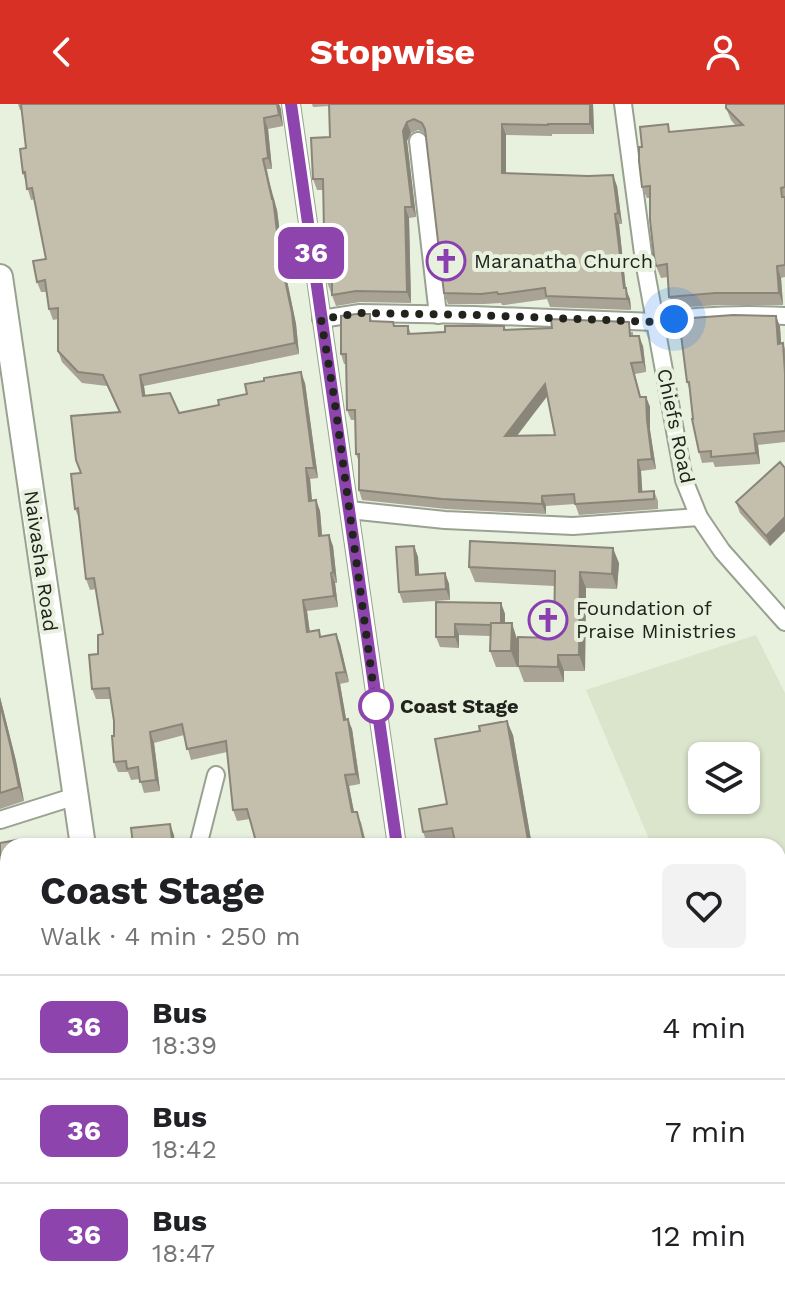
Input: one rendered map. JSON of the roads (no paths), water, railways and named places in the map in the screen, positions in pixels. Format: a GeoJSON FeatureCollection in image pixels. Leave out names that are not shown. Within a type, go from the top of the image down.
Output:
{"type":"FeatureCollection","features":[{"type":"Feature","properties":{"kind":"main road","name":"Naivasha Road"},"geometry":{"type":"LineString","coordinates":[[0,277],[82,838]]}},
{"type":"Feature","properties":{"kind":"street"},"geometry":{"type":"LineString","coordinates":[[291,104],[396,838]]}},
{"type":"Feature","properties":{"kind":"street","name":"Chiefs Road"},"geometry":{"type":"LineString","coordinates":[[623,104],[644,261],[684,480],[699,517],[722,551],[785,622]]}},
{"type":"Feature","properties":{"kind":"street"},"geometry":{"type":"LineString","coordinates":[[418,141],[438,315]]}},
{"type":"Feature","properties":{"kind":"street"},"geometry":{"type":"LineString","coordinates":[[321,319],[360,313],[655,322],[785,316]]}},
{"type":"Feature","properties":{"kind":"street"},"geometry":{"type":"LineString","coordinates":[[349,510],[445,520],[573,526],[699,517]]}},
{"type":"Feature","properties":{"kind":"street"},"geometry":{"type":"LineString","coordinates":[[200,838],[216,775]]}},
{"type":"Feature","properties":{"kind":"street"},"geometry":{"type":"LineString","coordinates":[[0,820],[76,796]]}},
{"type":"Feature","properties":{"kind":"place","name":"Maranatha Church"},"geometry":{"type":"Point","coordinates":[446,261]}},
{"type":"Feature","properties":{"kind":"place","name":"Foundation of Praise Ministries"},"geometry":{"type":"Point","coordinates":[548,620]}},
{"type":"Feature","properties":{"kind":"place","name":"Coast Stage"},"geometry":{"type":"Point","coordinates":[376,706]}}]}
